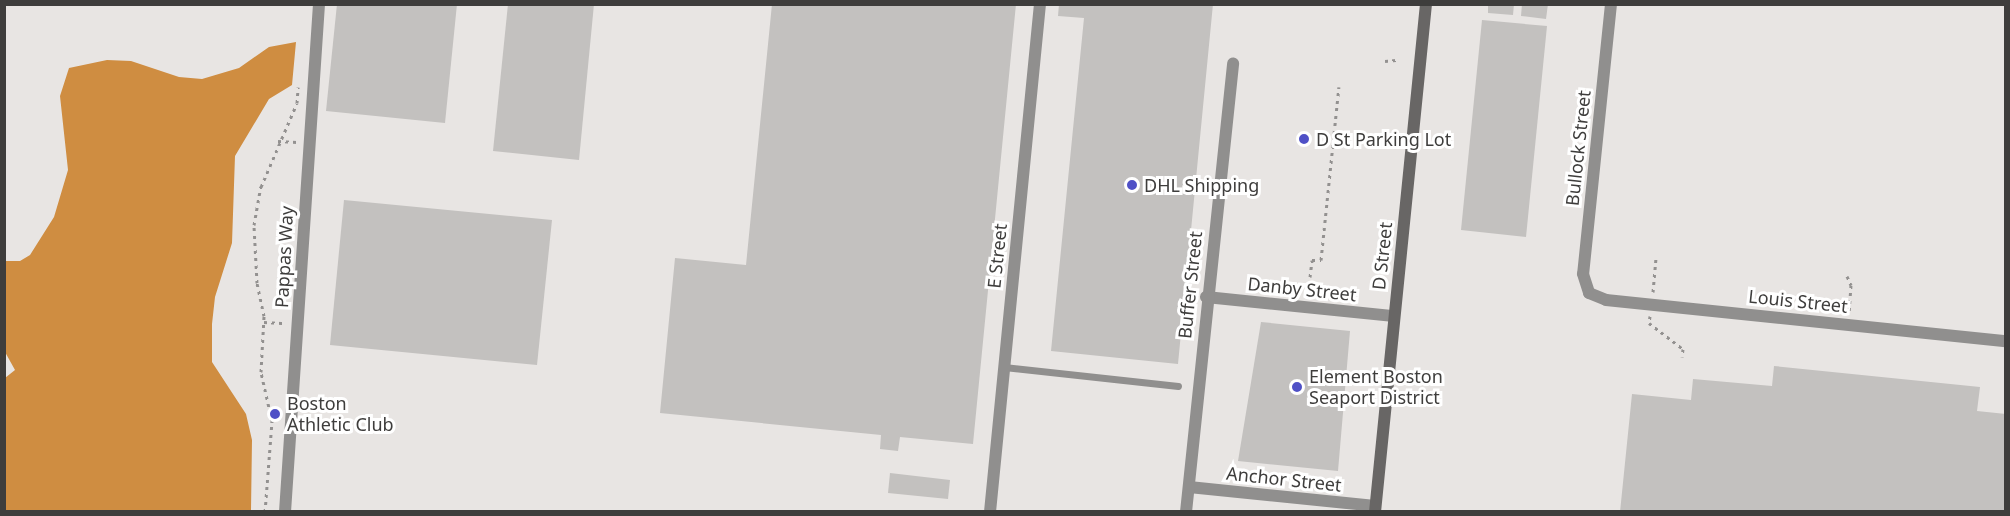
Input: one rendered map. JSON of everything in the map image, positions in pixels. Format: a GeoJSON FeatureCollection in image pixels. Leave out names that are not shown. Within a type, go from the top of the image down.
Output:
{"type":"FeatureCollection","features":[{"type":"Feature","properties":{"kind":"main road","name":"D Street"},"geometry":{"type":"LineString","coordinates":[[1375,509],[1426,4]]}},
{"type":"Feature","properties":{"kind":"street","name":"Pappas Way"},"geometry":{"type":"LineString","coordinates":[[285,512],[319,4]]}},
{"type":"Feature","properties":{"kind":"street","name":"E Street"},"geometry":{"type":"LineString","coordinates":[[990,512],[1040,4]]}},
{"type":"Feature","properties":{"kind":"street","name":"Bullock Street"},"geometry":{"type":"LineString","coordinates":[[1589,293],[1583,274],[1611,4]]}},
{"type":"Feature","properties":{"kind":"street","name":"Buffer Street"},"geometry":{"type":"LineString","coordinates":[[1186,512],[1206,297],[1233,63]]}},
{"type":"Feature","properties":{"kind":"street","name":"Louis Street"},"geometry":{"type":"LineString","coordinates":[[1589,293],[1606,300],[2006,341]]}},
{"type":"Feature","properties":{"kind":"street","name":"Danby Street"},"geometry":{"type":"LineString","coordinates":[[1206,297],[1394,316]]}},
{"type":"Feature","properties":{"kind":"street","name":"Anchor Street"},"geometry":{"type":"LineString","coordinates":[[1189,487],[1375,509]]}},
{"type":"Feature","properties":{"kind":"lane"},"geometry":{"type":"LineString","coordinates":[[1004,367],[1178,386]]}},
{"type":"Feature","properties":{"kind":"path"},"geometry":{"type":"LineString","coordinates":[[1385,61],[1396,60]]}},
{"type":"Feature","properties":{"kind":"path"},"geometry":{"type":"LineString","coordinates":[[265,512],[272,421],[261,372],[264,322],[257,283],[254,225],[258,200],[278,141],[297,103],[299,83]]}},
{"type":"Feature","properties":{"kind":"path"},"geometry":{"type":"LineString","coordinates":[[1311,277],[1312,260],[1321,261],[1339,87]]}},
{"type":"Feature","properties":{"kind":"path"},"geometry":{"type":"LineString","coordinates":[[278,141],[308,143]]}},
{"type":"Feature","properties":{"kind":"path"},"geometry":{"type":"LineString","coordinates":[[1653,292],[1656,257]]}},
{"type":"Feature","properties":{"kind":"path"},"geometry":{"type":"LineString","coordinates":[[1847,276],[1851,285],[1849,312]]}},
{"type":"Feature","properties":{"kind":"path"},"geometry":{"type":"LineString","coordinates":[[1650,316],[1649,323],[1683,349],[1682,357]]}},
{"type":"Feature","properties":{"kind":"path"},"geometry":{"type":"LineString","coordinates":[[264,322],[298,324]]}},
{"type":"Feature","properties":{"kind":"shaded area"},"geometry":{"type":"Polygon","coordinates":[[[296,42],[292,85],[269,99],[235,156],[232,243],[215,297],[212,324],[212,362],[246,414],[252,440],[251,511],[5,511],[5,378],[15,370],[5,352],[5,261],[20,261],[30,255],[54,217],[68,170],[60,96],[69,68],[107,60],[131,61],[179,77],[202,79],[239,68],[269,47],[296,42]]]}},
{"type":"Feature","properties":{"kind":"building"},"geometry":{"type":"Polygon","coordinates":[[[337,4],[457,4],[445,123],[326,111],[337,4]]]}},
{"type":"Feature","properties":{"kind":"building"},"geometry":{"type":"Polygon","coordinates":[[[508,4],[594,4],[579,160],[493,151],[508,4]]]}},
{"type":"Feature","properties":{"kind":"building"},"geometry":{"type":"Polygon","coordinates":[[[772,4],[1016,4],[973,444],[900,437],[898,451],[880,449],[881,435],[660,413],[675,258],[746,265],[772,4]]]}},
{"type":"Feature","properties":{"kind":"building","name":"DHL Shipping"},"geometry":{"type":"Polygon","coordinates":[[[1059,4],[1213,4],[1178,364],[1051,351],[1084,18],[1058,16],[1059,4]]]}},
{"type":"Feature","properties":{"kind":"building"},"geometry":{"type":"Polygon","coordinates":[[[1488,4],[1514,4],[1513,15],[1488,13],[1488,4]]]}},
{"type":"Feature","properties":{"kind":"building"},"geometry":{"type":"Polygon","coordinates":[[[1522,4],[1548,4],[1546,19],[1521,16],[1522,4]]]}},
{"type":"Feature","properties":{"kind":"building"},"geometry":{"type":"Polygon","coordinates":[[[1482,20],[1547,26],[1526,237],[1461,230],[1482,20]]]}},
{"type":"Feature","properties":{"kind":"building"},"geometry":{"type":"Polygon","coordinates":[[[344,200],[552,220],[537,365],[330,345],[344,200]]]}},
{"type":"Feature","properties":{"kind":"building","name":"Element Boston Seaport District"},"geometry":{"type":"Polygon","coordinates":[[[1261,322],[1350,331],[1338,471],[1238,461],[1261,322]]]}},
{"type":"Feature","properties":{"kind":"building"},"geometry":{"type":"Polygon","coordinates":[[[1774,366],[1980,387],[1977,411],[2006,414],[2006,512],[1620,512],[1632,394],[1691,400],[1693,379],[1772,386],[1774,366]]]}},
{"type":"Feature","properties":{"kind":"building"},"geometry":{"type":"Polygon","coordinates":[[[890,473],[950,480],[948,499],[888,493],[890,473]]]}},
{"type":"Feature","properties":{"kind":"place","name":"D St Parking Lot"},"geometry":{"type":"Point","coordinates":[1304,139]}},
{"type":"Feature","properties":{"kind":"place","name":"DHL Shipping"},"geometry":{"type":"Point","coordinates":[1132,185]}},
{"type":"Feature","properties":{"kind":"place","name":"Element Boston Seaport District"},"geometry":{"type":"Point","coordinates":[1297,387]}},
{"type":"Feature","properties":{"kind":"place","name":"Boston Athletic Club"},"geometry":{"type":"Point","coordinates":[275,414]}}]}
